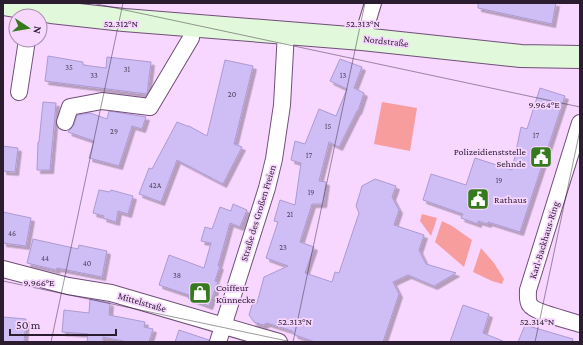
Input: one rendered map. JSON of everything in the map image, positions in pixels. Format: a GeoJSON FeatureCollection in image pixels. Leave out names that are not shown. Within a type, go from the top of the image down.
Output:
{"type":"FeatureCollection","features":[{"type":"Feature","properties":{"kind":"main road","name":"Nordstraße"},"geometry":{"type":"LineString","coordinates":[[3,4],[15,8]]}},
{"type":"Feature","properties":{"kind":"main road","name":"Nordstraße"},"geometry":{"type":"LineString","coordinates":[[48,14],[286,32],[521,56],[580,57]]}},
{"type":"Feature","properties":{"kind":"street"},"geometry":{"type":"LineString","coordinates":[[362,39],[373,3]]}},
{"type":"Feature","properties":{"kind":"street"},"geometry":{"type":"LineString","coordinates":[[65,122],[70,107],[102,101],[150,107],[191,38],[192,25]]}},
{"type":"Feature","properties":{"kind":"street","name":"Straße des Großen Freien"},"geometry":{"type":"LineString","coordinates":[[218,342],[267,188],[274,160],[282,105],[286,32]]}},
{"type":"Feature","properties":{"kind":"street"},"geometry":{"type":"LineString","coordinates":[[19,92],[26,48]]}},
{"type":"Feature","properties":{"kind":"street","name":"Karl-Backhaus-Ring"},"geometry":{"type":"LineString","coordinates":[[580,123],[528,290],[529,304],[536,310],[580,324]]}},
{"type":"Feature","properties":{"kind":"street","name":"Mittelstraße"},"geometry":{"type":"LineString","coordinates":[[3,269],[68,286],[111,293],[279,342]]}},
{"type":"Feature","properties":{"kind":"shaded area"},"geometry":{"type":"Polygon","coordinates":[[[382,102],[417,108],[410,151],[374,144],[382,102]]]}},
{"type":"Feature","properties":{"kind":"shaded area"},"geometry":{"type":"Polygon","coordinates":[[[422,214],[437,218],[431,236],[420,221],[422,214]]]}},
{"type":"Feature","properties":{"kind":"shaded area"},"geometry":{"type":"Polygon","coordinates":[[[442,221],[472,240],[464,267],[435,242],[442,221]]]}},
{"type":"Feature","properties":{"kind":"shaded area"},"geometry":{"type":"Polygon","coordinates":[[[481,248],[494,263],[504,279],[502,284],[473,272],[481,248]]]}},
{"type":"Feature","properties":{"kind":"building"},"geometry":{"type":"Polygon","coordinates":[[[478,3],[556,3],[552,24],[478,8],[478,3]]]}},
{"type":"Feature","properties":{"kind":"building"},"geometry":{"type":"Polygon","coordinates":[[[48,56],[83,62],[83,65],[106,68],[107,57],[151,62],[147,94],[45,81],[48,56]]]}},
{"type":"Feature","properties":{"kind":"building"},"geometry":{"type":"Polygon","coordinates":[[[340,59],[362,67],[354,88],[364,93],[358,111],[339,147],[329,142],[319,181],[326,182],[323,204],[312,204],[300,242],[314,247],[305,273],[332,282],[335,272],[339,273],[359,213],[356,206],[362,186],[375,179],[396,186],[392,197],[399,210],[394,225],[424,235],[419,250],[426,264],[456,273],[434,286],[408,275],[393,282],[399,294],[383,342],[315,342],[295,335],[292,331],[267,323],[263,325],[254,322],[249,315],[252,305],[257,303],[264,277],[288,266],[266,258],[278,222],[274,221],[280,200],[295,205],[301,163],[291,160],[295,141],[305,144],[319,109],[336,116],[347,89],[330,81],[340,59]]]}},
{"type":"Feature","properties":{"kind":"building"},"geometry":{"type":"Polygon","coordinates":[[[225,60],[253,66],[234,144],[242,147],[223,184],[177,160],[161,202],[139,194],[149,168],[152,169],[177,122],[189,126],[207,136],[225,60]]]}},
{"type":"Feature","properties":{"kind":"building"},"geometry":{"type":"Polygon","coordinates":[[[540,88],[565,96],[520,232],[488,222],[488,224],[478,221],[478,224],[461,218],[463,214],[423,200],[431,174],[466,185],[475,158],[512,170],[521,127],[527,129],[540,88]]]}},
{"type":"Feature","properties":{"kind":"building"},"geometry":{"type":"Polygon","coordinates":[[[43,102],[56,103],[50,170],[37,170],[38,142],[43,102]]]}},
{"type":"Feature","properties":{"kind":"building"},"geometry":{"type":"Polygon","coordinates":[[[109,111],[146,117],[142,129],[132,126],[119,166],[89,158],[94,141],[68,132],[74,125],[77,115],[90,113],[107,119],[109,111]]]}},
{"type":"Feature","properties":{"kind":"building"},"geometry":{"type":"Polygon","coordinates":[[[3,146],[18,148],[15,172],[3,171],[3,146]]]}},
{"type":"Feature","properties":{"kind":"building"},"geometry":{"type":"Polygon","coordinates":[[[99,190],[110,192],[111,190],[133,196],[128,214],[118,211],[116,222],[103,218],[104,216],[93,213],[99,190]]]}},
{"type":"Feature","properties":{"kind":"building"},"geometry":{"type":"Polygon","coordinates":[[[233,204],[247,210],[240,227],[230,223],[218,266],[220,266],[215,281],[218,282],[209,306],[188,298],[189,295],[159,285],[169,255],[204,268],[211,243],[201,241],[205,227],[212,229],[220,207],[231,211],[233,204]]]}},
{"type":"Feature","properties":{"kind":"building"},"geometry":{"type":"Polygon","coordinates":[[[3,212],[31,218],[26,246],[3,243],[3,212]]]}},
{"type":"Feature","properties":{"kind":"building"},"geometry":{"type":"Polygon","coordinates":[[[33,239],[78,249],[79,245],[107,251],[102,277],[57,268],[56,270],[27,263],[33,239]]]}},
{"type":"Feature","properties":{"kind":"building"},"geometry":{"type":"Polygon","coordinates":[[[90,299],[110,303],[109,315],[145,322],[144,327],[153,329],[149,342],[128,342],[103,337],[103,342],[87,342],[88,334],[62,332],[64,310],[89,313],[90,299]]]}},
{"type":"Feature","properties":{"kind":"building"},"geometry":{"type":"Polygon","coordinates":[[[463,305],[489,314],[483,333],[503,342],[450,342],[463,305]]]}},
{"type":"Feature","properties":{"kind":"building"},"geometry":{"type":"Polygon","coordinates":[[[3,317],[26,319],[24,342],[3,342],[3,317]]]}},
{"type":"Feature","properties":{"kind":"building"},"geometry":{"type":"Polygon","coordinates":[[[525,325],[573,339],[572,342],[518,342],[525,325]]]}},
{"type":"Feature","properties":{"kind":"building"},"geometry":{"type":"Polygon","coordinates":[[[179,330],[209,340],[209,342],[175,342],[179,330]]]}},
{"type":"Feature","properties":{"kind":"place","name":"Polizeidienststelle Sehnde"},"geometry":{"type":"Point","coordinates":[541,157]}},
{"type":"Feature","properties":{"kind":"place","name":"Rathaus"},"geometry":{"type":"Point","coordinates":[478,199]}},
{"type":"Feature","properties":{"kind":"place","name":"Coiffeur Künnecke"},"geometry":{"type":"Point","coordinates":[200,293]}}]}
